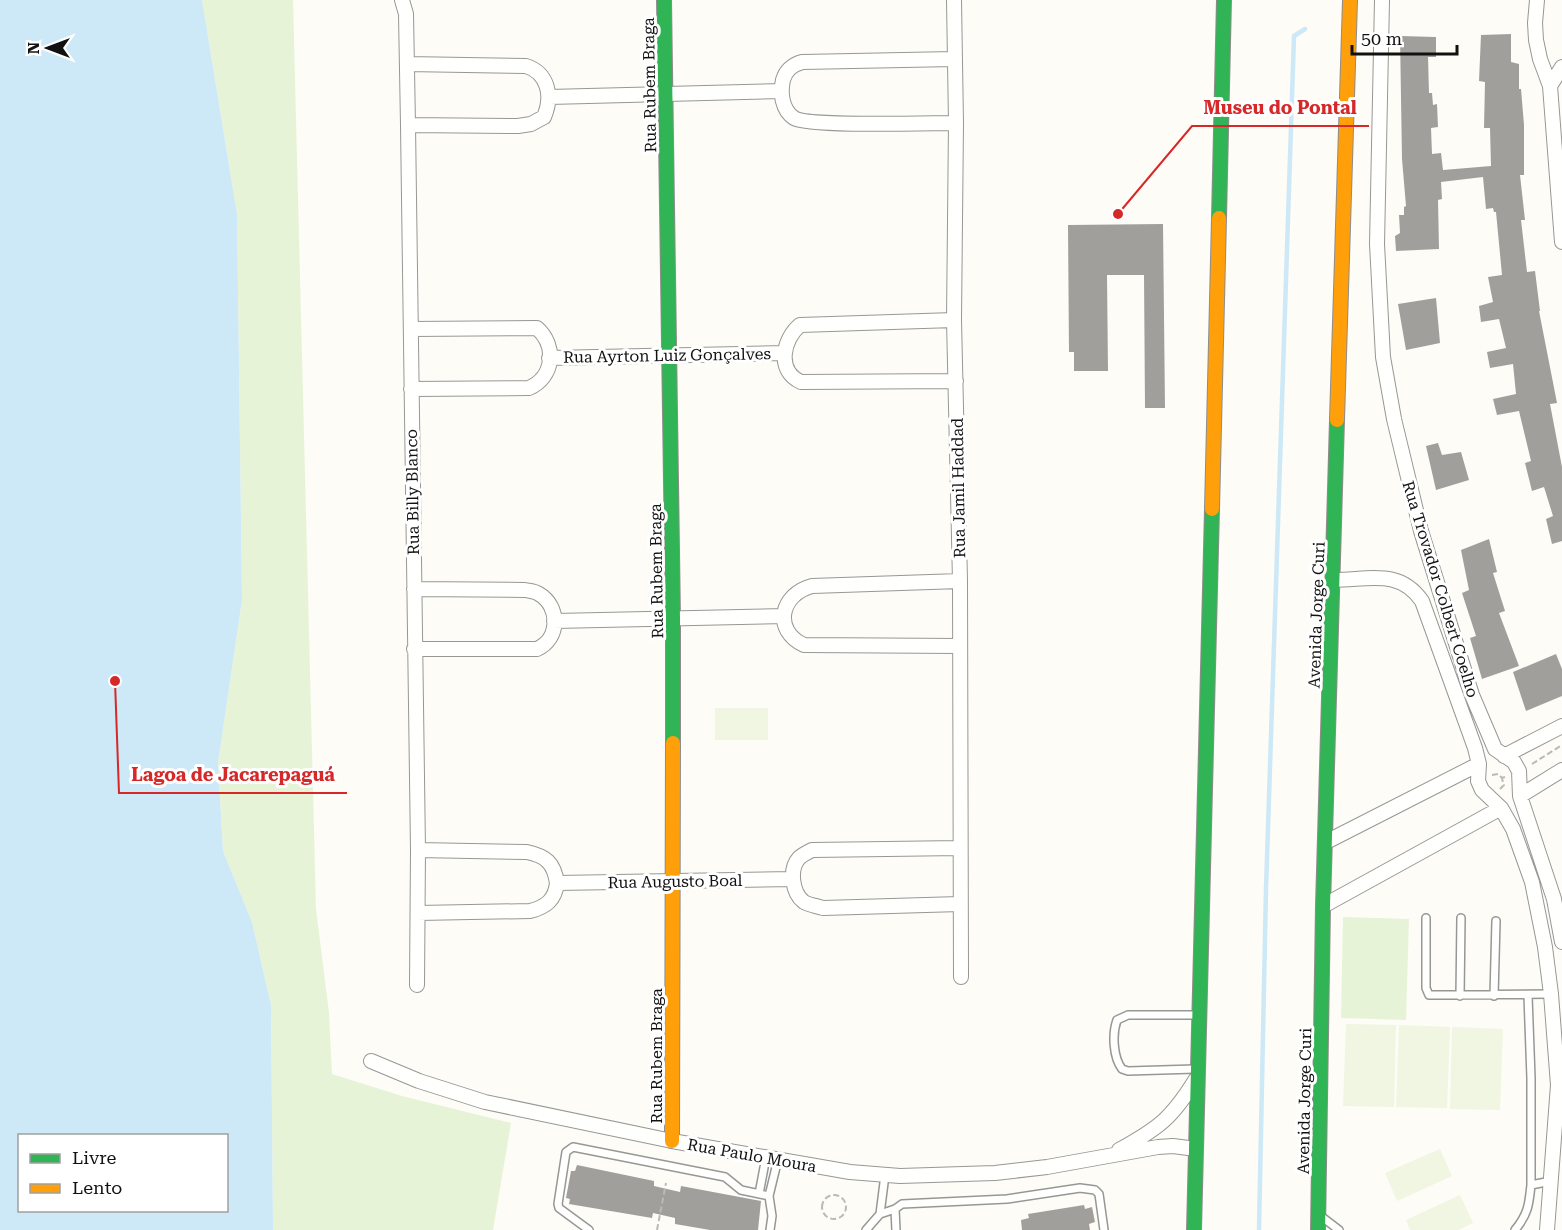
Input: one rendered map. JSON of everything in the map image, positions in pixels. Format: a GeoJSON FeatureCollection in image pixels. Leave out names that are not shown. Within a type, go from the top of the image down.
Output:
{"type":"FeatureCollection","features":[{"type":"Feature","properties":{"kind":"street","name":"Rua Billy Blanco"},"geometry":{"type":"LineString","coordinates":[[402,0],[406,14],[408,125],[418,850],[417,985]]}},
{"type":"Feature","properties":{"kind":"street","name":"Rua Rubem Braga"},"geometry":{"type":"LineString","coordinates":[[664,0],[673,619],[672,1141]]}},
{"type":"Feature","properties":{"kind":"street","name":"Rua Jamil Haddad"},"geometry":{"type":"LineString","coordinates":[[954,0],[956,123],[954,321],[960,581],[961,977]]}},
{"type":"Feature","properties":{"kind":"street"},"geometry":{"type":"LineString","coordinates":[[1194,1230],[1224,0]]}},
{"type":"Feature","properties":{"kind":"street","name":"Avenida Jorge Curi"},"geometry":{"type":"LineString","coordinates":[[1318,1230],[1323,906],[1350,0]]}},
{"type":"Feature","properties":{"kind":"street","name":"Rua Trovador Colbert Coelho"},"geometry":{"type":"LineString","coordinates":[[1382,0],[1377,244],[1383,357],[1394,418],[1420,531],[1472,695],[1495,748],[1514,762],[1519,771],[1520,796],[1554,899],[1562,942]]}},
{"type":"Feature","properties":{"kind":"street"},"geometry":{"type":"LineString","coordinates":[[1537,0],[1536,40],[1550,86],[1562,242]]}},
{"type":"Feature","properties":{"kind":"street"},"geometry":{"type":"LineString","coordinates":[[954,59],[801,62],[789,68],[783,78],[781,91],[783,105],[791,116],[798,120],[827,123],[956,123]]}},
{"type":"Feature","properties":{"kind":"street"},"geometry":{"type":"LineString","coordinates":[[407,64],[526,66],[541,75],[547,84],[549,97],[544,117],[531,124],[518,126],[408,125]]}},
{"type":"Feature","properties":{"kind":"street"},"geometry":{"type":"LineString","coordinates":[[1550,86],[1562,67]]}},
{"type":"Feature","properties":{"kind":"street"},"geometry":{"type":"LineString","coordinates":[[549,97],[781,91]]}},
{"type":"Feature","properties":{"kind":"street","name":"Rua Ayrton Luiz Gonçalves"},"geometry":{"type":"LineString","coordinates":[[954,321],[800,325],[789,336],[784,353],[788,371],[794,379],[801,382],[956,381]]}},
{"type":"Feature","properties":{"kind":"street","name":"Rua Ayrton Luiz Gonçalves"},"geometry":{"type":"LineString","coordinates":[[411,329],[537,328],[549,345],[549,368],[544,379],[529,388],[411,389]]}},
{"type":"Feature","properties":{"kind":"street","name":"Rua Ayrton Luiz Gonçalves"},"geometry":{"type":"LineString","coordinates":[[549,357],[784,353]]}},
{"type":"Feature","properties":{"kind":"street"},"geometry":{"type":"LineString","coordinates":[[1334,580],[1393,579],[1405,584],[1422,601],[1475,748],[1479,764],[1478,781],[1482,790],[1501,808],[1513,829],[1532,882],[1545,947],[1558,1085],[1547,1230]]}},
{"type":"Feature","properties":{"kind":"street"},"geometry":{"type":"LineString","coordinates":[[959,646],[804,645],[795,640],[786,630],[784,616],[786,604],[792,596],[801,589],[812,586],[960,581]]}},
{"type":"Feature","properties":{"kind":"street"},"geometry":{"type":"LineString","coordinates":[[414,589],[537,592],[545,598],[551,608],[554,621],[550,640],[537,649],[414,649]]}},
{"type":"Feature","properties":{"kind":"street"},"geometry":{"type":"LineString","coordinates":[[554,621],[784,616]]}},
{"type":"Feature","properties":{"kind":"street"},"geometry":{"type":"LineString","coordinates":[[1504,756],[1562,726]]}},
{"type":"Feature","properties":{"kind":"street"},"geometry":{"type":"LineString","coordinates":[[1326,842],[1479,764]]}},
{"type":"Feature","properties":{"kind":"street"},"geometry":{"type":"LineString","coordinates":[[1520,796],[1562,770]]}},
{"type":"Feature","properties":{"kind":"street"},"geometry":{"type":"LineString","coordinates":[[1323,906],[1501,808]]}},
{"type":"Feature","properties":{"kind":"street"},"geometry":{"type":"LineString","coordinates":[[960,848],[812,850],[798,858],[793,879],[796,892],[804,902],[823,908],[960,904]]}},
{"type":"Feature","properties":{"kind":"street"},"geometry":{"type":"LineString","coordinates":[[418,850],[526,852],[541,855],[550,863],[557,883],[550,902],[543,908],[530,911],[418,913]]}},
{"type":"Feature","properties":{"kind":"street","name":"Rua Augusto Boal"},"geometry":{"type":"LineString","coordinates":[[557,883],[793,879]]}},
{"type":"Feature","properties":{"kind":"street","name":"Rua Paulo Moura"},"geometry":{"type":"LineString","coordinates":[[371,1061],[419,1081],[485,1102],[672,1141],[850,1172],[900,1176],[995,1173],[1166,1147],[1196,1149]]}},
{"type":"Feature","properties":{"kind":"street","name":"Rua Paulo Moura"},"geometry":{"type":"LineString","coordinates":[[1107,1157],[1159,1126],[1179,1106],[1197,1074]]}},
{"type":"Feature","properties":{"kind":"lane"},"geometry":{"type":"LineString","coordinates":[[1426,918],[1426,988],[1432,996],[1551,994]]}},
{"type":"Feature","properties":{"kind":"lane"},"geometry":{"type":"LineString","coordinates":[[1460,996],[1461,918]]}},
{"type":"Feature","properties":{"kind":"lane"},"geometry":{"type":"LineString","coordinates":[[1494,996],[1496,921]]}},
{"type":"Feature","properties":{"kind":"lane"},"geometry":{"type":"LineString","coordinates":[[1515,1230],[1525,1217],[1529,1206],[1531,1185],[1528,996]]}},
{"type":"Feature","properties":{"kind":"lane"},"geometry":{"type":"LineString","coordinates":[[1197,1074],[1122,1069],[1116,1058],[1115,1026],[1117,1020],[1128,1015],[1199,1015]]}},
{"type":"Feature","properties":{"kind":"lane"},"geometry":{"type":"LineString","coordinates":[[589,1230],[558,1204],[566,1152],[573,1147],[725,1177],[741,1190],[769,1196]]}},
{"type":"Feature","properties":{"kind":"lane"},"geometry":{"type":"LineString","coordinates":[[759,1194],[772,1158]]}},
{"type":"Feature","properties":{"kind":"lane"},"geometry":{"type":"LineString","coordinates":[[770,1230],[772,1216],[769,1196],[772,1158]]}},
{"type":"Feature","properties":{"kind":"lane"},"geometry":{"type":"LineString","coordinates":[[880,1214],[885,1175]]}},
{"type":"Feature","properties":{"kind":"lane"},"geometry":{"type":"LineString","coordinates":[[1531,1185],[1552,1181]]}},
{"type":"Feature","properties":{"kind":"lane"},"geometry":{"type":"LineString","coordinates":[[866,1230],[880,1214],[902,1204],[1007,1199],[1080,1188],[1095,1190],[1098,1194],[1104,1230]]}},
{"type":"Feature","properties":{"kind":"lane"},"geometry":{"type":"LineString","coordinates":[[895,1209],[896,1230]]}},
{"type":"Feature","properties":{"kind":"lane"},"geometry":{"type":"LineString","coordinates":[[1319,1215],[1339,1230]]}},
{"type":"Feature","properties":{"kind":"path"},"geometry":{"type":"LineString","coordinates":[[657,1230],[666,1184]]}},
{"type":"Feature","properties":{"kind":"path"},"geometry":{"type":"LineString","coordinates":[[829,1196],[837,1196],[846,1205],[843,1215],[837,1219],[829,1218],[822,1210],[829,1196]]}},
{"type":"Feature","properties":{"kind":"green space"},"geometry":{"type":"Polygon","coordinates":[[[202,0],[293,0],[316,909],[329,1013],[332,1074],[402,1096],[511,1123],[493,1230],[273,1230],[271,1005],[252,922],[223,851],[218,763],[242,600],[237,214],[202,0]]]}},
{"type":"Feature","properties":{"kind":"green space"},"geometry":{"type":"Polygon","coordinates":[[[715,708],[768,708],[768,740],[715,740],[715,708]]]}},
{"type":"Feature","properties":{"kind":"green space"},"geometry":{"type":"Polygon","coordinates":[[[1343,917],[1409,919],[1406,1020],[1341,1018],[1343,917]]]}},
{"type":"Feature","properties":{"kind":"green space"},"geometry":{"type":"Polygon","coordinates":[[[1346,1024],[1396,1025],[1394,1107],[1343,1106],[1346,1024]]]}},
{"type":"Feature","properties":{"kind":"green space"},"geometry":{"type":"Polygon","coordinates":[[[1399,1025],[1450,1027],[1447,1108],[1396,1107],[1399,1025]]]}},
{"type":"Feature","properties":{"kind":"green space"},"geometry":{"type":"Polygon","coordinates":[[[1452,1027],[1503,1029],[1500,1110],[1450,1109],[1452,1027]]]}},
{"type":"Feature","properties":{"kind":"green space"},"geometry":{"type":"Polygon","coordinates":[[[1440,1149],[1452,1176],[1397,1201],[1385,1173],[1440,1149]]]}},
{"type":"Feature","properties":{"kind":"green space"},"geometry":{"type":"Polygon","coordinates":[[[1460,1195],[1473,1223],[1458,1230],[1410,1230],[1406,1220],[1460,1195]]]}},
{"type":"Feature","properties":{"kind":"water"},"geometry":{"type":"Polygon","coordinates":[[[0,0],[202,0],[237,214],[242,600],[218,763],[223,851],[252,922],[271,1005],[273,1230],[0,1230],[0,0]]]}},
{"type":"Feature","properties":{"kind":"building"},"geometry":{"type":"Polygon","coordinates":[[[1511,34],[1511,62],[1519,64],[1519,89],[1521,89],[1524,125],[1524,175],[1520,175],[1525,220],[1521,220],[1527,272],[1535,271],[1539,311],[1557,403],[1550,404],[1562,467],[1562,541],[1552,544],[1546,519],[1553,516],[1544,487],[1532,491],[1525,463],[1531,461],[1519,411],[1497,415],[1493,399],[1516,394],[1513,364],[1490,368],[1487,352],[1506,348],[1499,319],[1481,322],[1479,306],[1493,302],[1488,277],[1502,275],[1496,212],[1493,208],[1486,209],[1483,177],[1441,182],[1442,199],[1438,200],[1439,249],[1396,251],[1395,236],[1400,233],[1399,215],[1404,215],[1406,206],[1402,159],[1400,36],[1436,37],[1436,57],[1428,57],[1429,93],[1432,93],[1433,105],[1437,104],[1438,127],[1431,128],[1432,154],[1441,153],[1443,170],[1491,166],[1490,128],[1484,128],[1485,82],[1479,81],[1481,35],[1511,34]]]}},
{"type":"Feature","properties":{"kind":"building"},"geometry":{"type":"Polygon","coordinates":[[[1163,224],[1165,408],[1145,408],[1144,275],[1107,275],[1108,371],[1074,371],[1074,352],[1069,352],[1068,225],[1163,224]]]}},
{"type":"Feature","properties":{"kind":"building"},"geometry":{"type":"Polygon","coordinates":[[[1436,298],[1440,343],[1406,350],[1398,304],[1436,298]]]}},
{"type":"Feature","properties":{"kind":"building"},"geometry":{"type":"Polygon","coordinates":[[[1438,443],[1442,455],[1461,452],[1469,480],[1436,490],[1426,446],[1438,443]]]}},
{"type":"Feature","properties":{"kind":"building"},"geometry":{"type":"Polygon","coordinates":[[[1489,539],[1497,572],[1493,573],[1505,611],[1499,613],[1519,666],[1482,679],[1470,638],[1476,636],[1462,593],[1469,590],[1461,550],[1489,539]]]}},
{"type":"Feature","properties":{"kind":"building"},"geometry":{"type":"Polygon","coordinates":[[[1556,654],[1562,669],[1562,696],[1526,711],[1513,672],[1556,654]]]}},
{"type":"Feature","properties":{"kind":"building"},"geometry":{"type":"Polygon","coordinates":[[[577,1165],[654,1181],[654,1186],[680,1192],[681,1186],[761,1201],[758,1230],[710,1230],[675,1224],[675,1218],[653,1213],[652,1218],[569,1204],[570,1199],[566,1198],[571,1171],[575,1171],[577,1165]]]}},
{"type":"Feature","properties":{"kind":"building"},"geometry":{"type":"Polygon","coordinates":[[[1084,1205],[1085,1209],[1092,1207],[1095,1222],[1089,1224],[1090,1230],[1022,1230],[1021,1220],[1029,1218],[1028,1214],[1084,1205]]]}},
{"type":"Feature","properties":{"kind":"waterway"},"geometry":{"type":"LineString","coordinates":[[1259,1230],[1266,888],[1294,36],[1305,29]]}},
{"type":"Feature","properties":{"kind":"traffic: fast"},"geometry":{"type":"LineString","coordinates":[[664,0],[673,743]]}},
{"type":"Feature","properties":{"kind":"traffic: fast"},"geometry":{"type":"LineString","coordinates":[[1219,218],[1224,0]]}},
{"type":"Feature","properties":{"kind":"traffic: fast"},"geometry":{"type":"LineString","coordinates":[[1318,1230],[1323,906],[1337,420]]}},
{"type":"Feature","properties":{"kind":"traffic: fast"},"geometry":{"type":"LineString","coordinates":[[1194,1230],[1212,509]]}},
{"type":"Feature","properties":{"kind":"traffic: slow"},"geometry":{"type":"LineString","coordinates":[[1337,420],[1350,0]]}},
{"type":"Feature","properties":{"kind":"traffic: slow"},"geometry":{"type":"LineString","coordinates":[[1212,509],[1219,218]]}},
{"type":"Feature","properties":{"kind":"traffic: slow"},"geometry":{"type":"LineString","coordinates":[[672,1141],[673,743]]}},
{"type":"Feature","properties":{"kind":"place","name":"Museu do Pontal"},"geometry":{"type":"Point","coordinates":[1118,214]}},
{"type":"Feature","properties":{"kind":"place","name":"Lagoa de Jacarepaguá"},"geometry":{"type":"Point","coordinates":[115,681]}}]}
